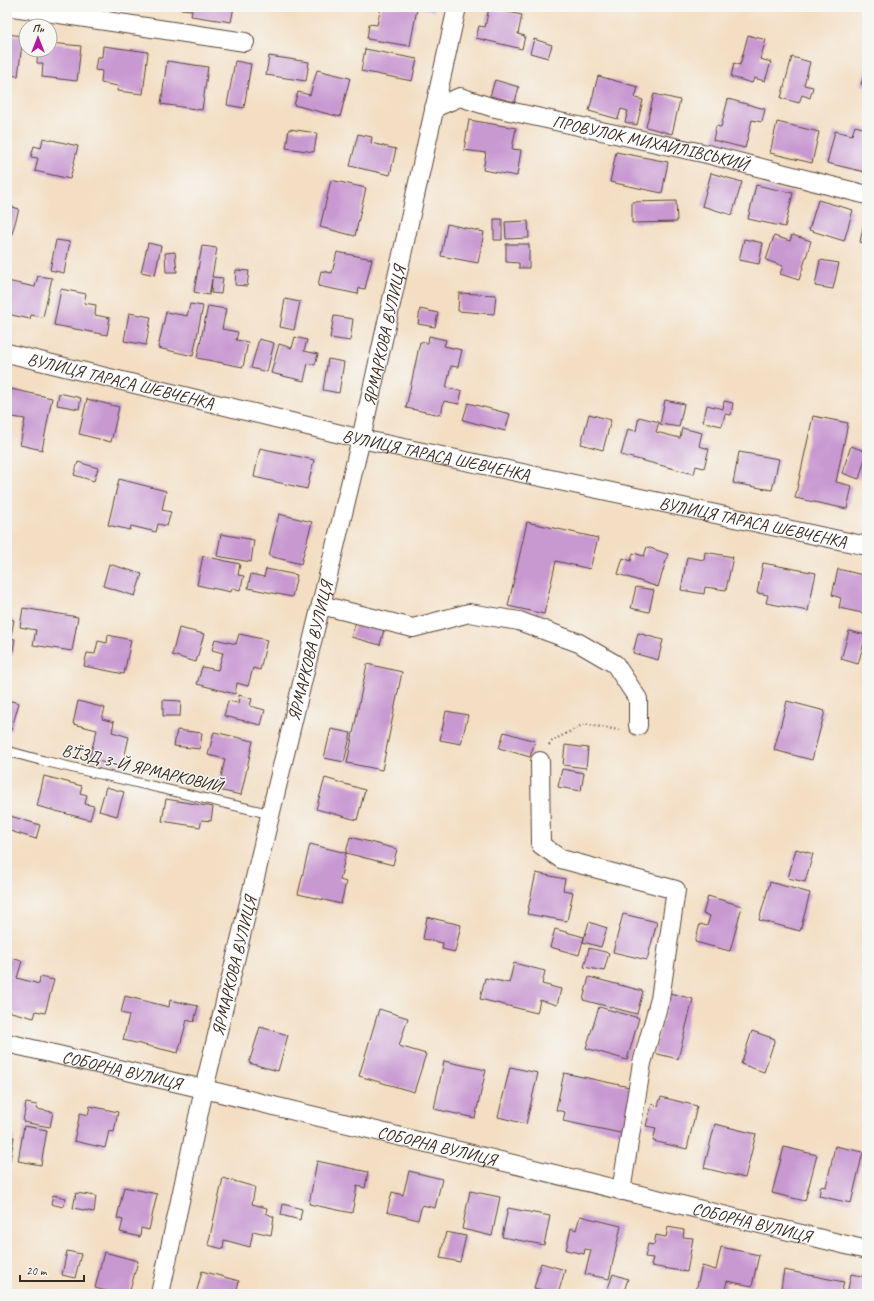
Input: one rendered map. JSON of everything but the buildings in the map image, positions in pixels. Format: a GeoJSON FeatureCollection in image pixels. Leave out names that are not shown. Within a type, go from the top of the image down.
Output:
{"type":"FeatureCollection","features":[{"type":"Feature","properties":{"kind":"street"},"geometry":{"type":"LineString","coordinates":[[13,7],[245,42]]}},
{"type":"Feature","properties":{"kind":"street","name":"ЯРМАРКОВА ВУЛИЦЯ"},"geometry":{"type":"LineString","coordinates":[[160,1294],[204,1089],[361,439],[457,7]]}},
{"type":"Feature","properties":{"kind":"street","name":"ПРОВУЛОК МИХАЙЛІВСЬКИЙ"},"geometry":{"type":"LineString","coordinates":[[434,108],[460,97],[491,107],[707,154],[867,195]]}},
{"type":"Feature","properties":{"kind":"street","name":"ВУЛИЦЯ ТАРАСА ШЕВЧЕНКА"},"geometry":{"type":"LineString","coordinates":[[7,353],[361,439],[867,546]]}},
{"type":"Feature","properties":{"kind":"street"},"geometry":{"type":"LineString","coordinates":[[321,605],[413,628],[469,613],[519,621],[579,643],[615,664],[638,699],[638,726]]}},
{"type":"Feature","properties":{"kind":"street"},"geometry":{"type":"LineString","coordinates":[[540,761],[541,845],[561,859],[676,890],[660,999],[642,1063],[621,1191]]}},
{"type":"Feature","properties":{"kind":"street","name":"СОБОРНА ВУЛИЦЯ"},"geometry":{"type":"LineString","coordinates":[[7,1043],[204,1089],[867,1250]]}},
{"type":"Feature","properties":{"kind":"lane","name":"В’ЇЗД 3-Й ЯРМАРКОВИЙ"},"geometry":{"type":"LineString","coordinates":[[7,751],[271,814]]}},
{"type":"Feature","properties":{"kind":"path"},"geometry":{"type":"LineString","coordinates":[[540,761],[552,741],[584,724],[622,731],[638,726]]}}]}
